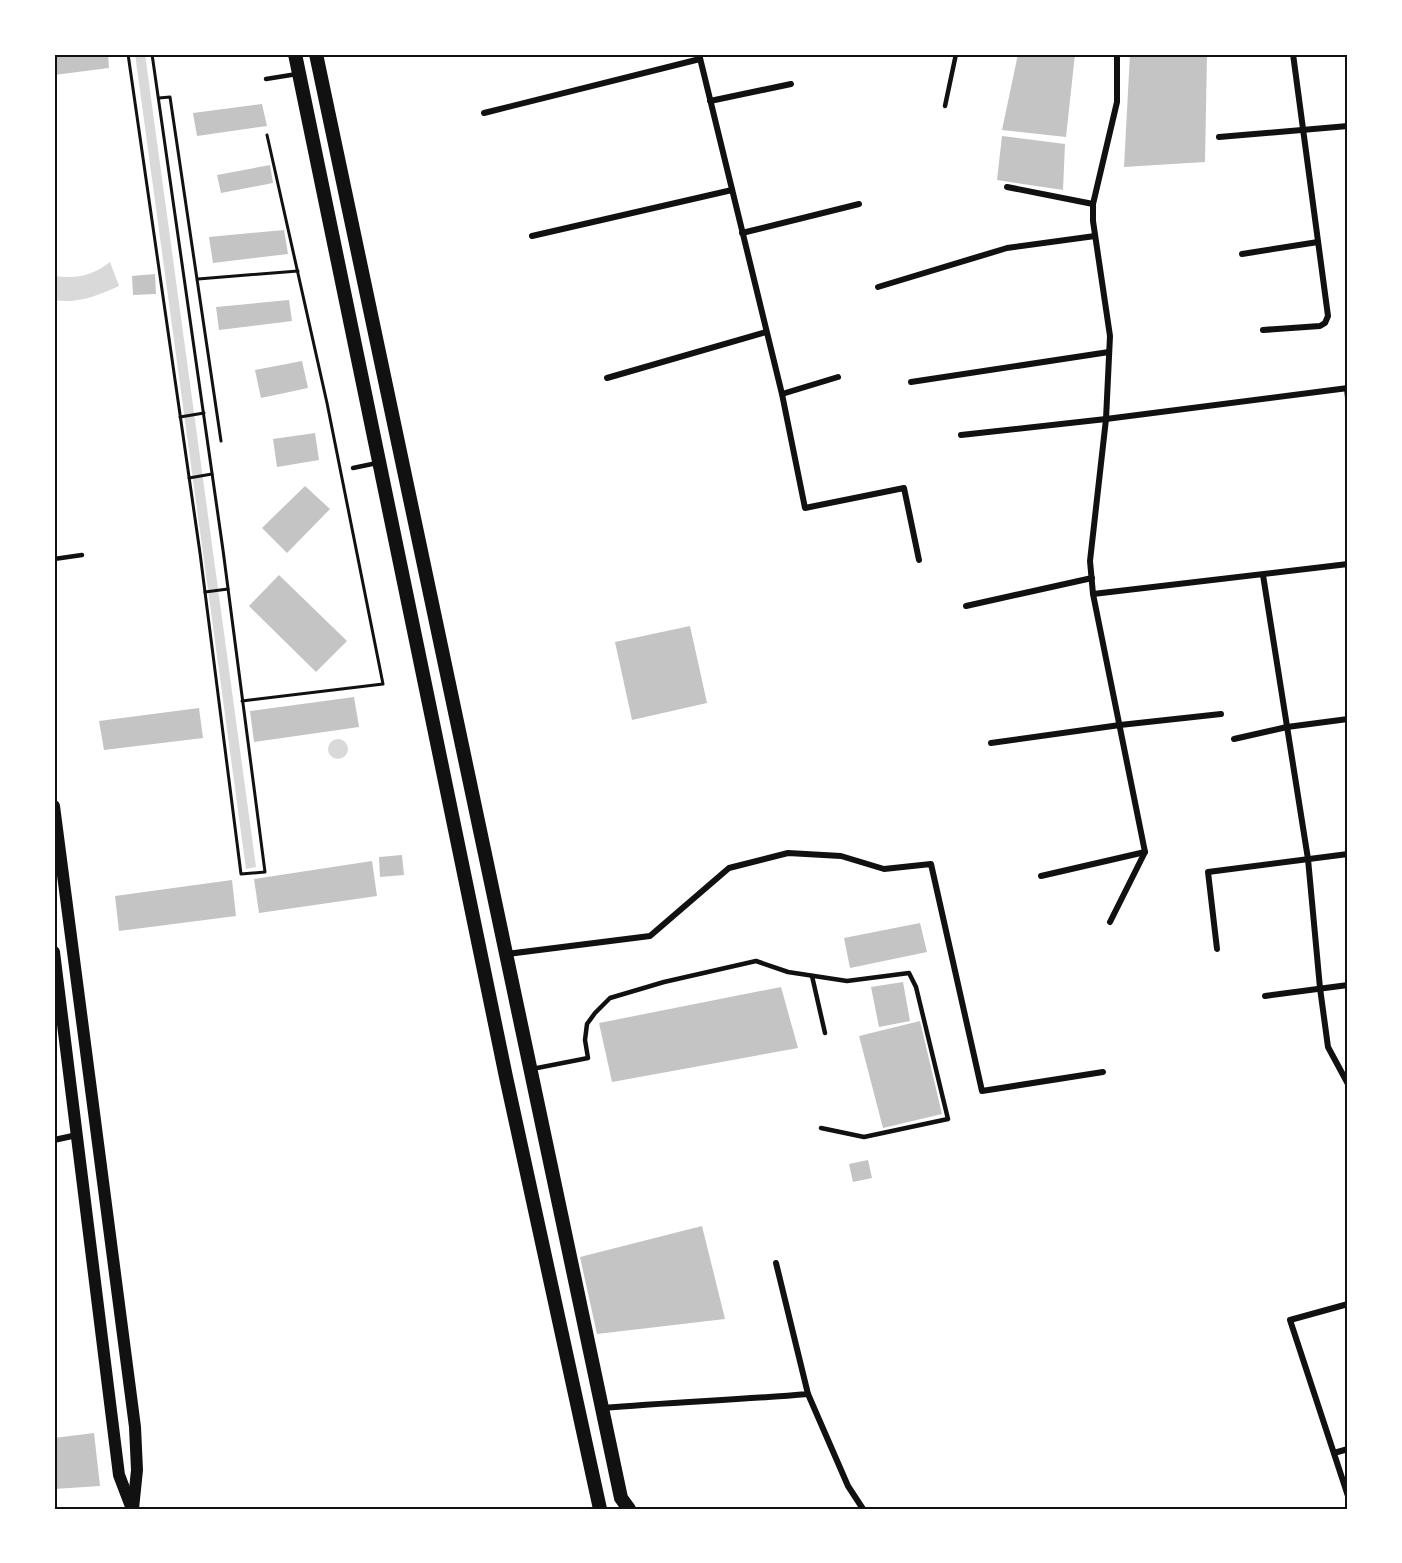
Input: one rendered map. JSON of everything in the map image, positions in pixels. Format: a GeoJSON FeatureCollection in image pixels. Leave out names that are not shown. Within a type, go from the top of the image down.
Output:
{"type":"FeatureCollection","features":[{"type":"Feature","properties":{"kind":"main road"},"geometry":{"type":"LineString","coordinates":[[295,54],[506,1075],[600,1509]]}},
{"type":"Feature","properties":{"kind":"main road"},"geometry":{"type":"LineString","coordinates":[[316,54],[621,1498],[629,1509]]}},
{"type":"Feature","properties":{"kind":"main road"},"geometry":{"type":"LineString","coordinates":[[344,292],[365,288]]}},
{"type":"Feature","properties":{"kind":"main road"},"geometry":{"type":"LineString","coordinates":[[54,806],[135,1427],[137,1470],[132,1509]]}},
{"type":"Feature","properties":{"kind":"main road"},"geometry":{"type":"LineString","coordinates":[[54,952],[119,1475],[132,1509]]}},
{"type":"Feature","properties":{"kind":"main road"},"geometry":{"type":"LineString","coordinates":[[482,959],[505,955]]}},
{"type":"Feature","properties":{"kind":"main road"},"geometry":{"type":"LineString","coordinates":[[56,969],[75,966]]}},
{"type":"Feature","properties":{"kind":"main road"},"geometry":{"type":"LineString","coordinates":[[506,1075],[529,1070]]}},
{"type":"Feature","properties":{"kind":"main road"},"geometry":{"type":"LineString","coordinates":[[117,1459],[121,1464],[128,1466],[136,1458]]}},
{"type":"Feature","properties":{"kind":"street"},"geometry":{"type":"LineString","coordinates":[[1110,922],[1145,852],[1094,594],[1090,561],[1106,419],[1110,336],[1095,236],[1093,204],[1117,102],[1117,54]]}},
{"type":"Feature","properties":{"kind":"street"},"geometry":{"type":"LineString","coordinates":[[1263,330],[1320,326],[1325,323],[1328,316],[1293,54]]}},
{"type":"Feature","properties":{"kind":"street"},"geometry":{"type":"LineString","coordinates":[[484,113],[699,56],[782,394],[805,508],[904,488],[919,560]]}},
{"type":"Feature","properties":{"kind":"street"},"geometry":{"type":"LineString","coordinates":[[710,100],[791,84]]}},
{"type":"Feature","properties":{"kind":"street"},"geometry":{"type":"LineString","coordinates":[[1219,137],[1348,126]]}},
{"type":"Feature","properties":{"kind":"street"},"geometry":{"type":"LineString","coordinates":[[1007,187],[1093,204]]}},
{"type":"Feature","properties":{"kind":"street"},"geometry":{"type":"LineString","coordinates":[[532,236],[732,190]]}},
{"type":"Feature","properties":{"kind":"street"},"geometry":{"type":"LineString","coordinates":[[742,233],[859,204]]}},
{"type":"Feature","properties":{"kind":"street"},"geometry":{"type":"LineString","coordinates":[[878,287],[1007,248],[1095,236]]}},
{"type":"Feature","properties":{"kind":"street"},"geometry":{"type":"LineString","coordinates":[[1242,254],[1318,242]]}},
{"type":"Feature","properties":{"kind":"street"},"geometry":{"type":"LineString","coordinates":[[607,378],[766,332]]}},
{"type":"Feature","properties":{"kind":"street"},"geometry":{"type":"LineString","coordinates":[[911,382],[1109,352]]}},
{"type":"Feature","properties":{"kind":"street"},"geometry":{"type":"LineString","coordinates":[[782,394],[838,378]]}},
{"type":"Feature","properties":{"kind":"street"},"geometry":{"type":"LineString","coordinates":[[961,435],[1347,388],[1348,398]]}},
{"type":"Feature","properties":{"kind":"street"},"geometry":{"type":"LineString","coordinates":[[1094,594],[1348,564]]}},
{"type":"Feature","properties":{"kind":"street"},"geometry":{"type":"LineString","coordinates":[[1263,575],[1308,859],[1328,1047],[1348,1084]]}},
{"type":"Feature","properties":{"kind":"street"},"geometry":{"type":"LineString","coordinates":[[966,606],[1092,578]]}},
{"type":"Feature","properties":{"kind":"street"},"geometry":{"type":"LineString","coordinates":[[991,743],[1221,714]]}},
{"type":"Feature","properties":{"kind":"street"},"geometry":{"type":"LineString","coordinates":[[1234,739],[1348,719]]}},
{"type":"Feature","properties":{"kind":"street"},"geometry":{"type":"LineString","coordinates":[[1041,876],[1145,852]]}},
{"type":"Feature","properties":{"kind":"street"},"geometry":{"type":"LineString","coordinates":[[505,955],[650,936],[729,868],[788,853],[841,856],[884,869],[931,864],[982,1091],[1103,1072]]}},
{"type":"Feature","properties":{"kind":"street"},"geometry":{"type":"LineString","coordinates":[[1217,949],[1208,872],[1348,854]]}},
{"type":"Feature","properties":{"kind":"street"},"geometry":{"type":"LineString","coordinates":[[1265,996],[1348,985]]}},
{"type":"Feature","properties":{"kind":"street"},"geometry":{"type":"LineString","coordinates":[[54,1140],[78,1135]]}},
{"type":"Feature","properties":{"kind":"street"},"geometry":{"type":"LineString","coordinates":[[776,1263],[808,1394],[848,1486],[863,1509]]}},
{"type":"Feature","properties":{"kind":"street"},"geometry":{"type":"LineString","coordinates":[[1348,1304],[1290,1320],[1348,1496]]}},
{"type":"Feature","properties":{"kind":"street"},"geometry":{"type":"LineString","coordinates":[[602,1408],[808,1394]]}},
{"type":"Feature","properties":{"kind":"street"},"geometry":{"type":"LineString","coordinates":[[1334,1453],[1348,1449]]}},
{"type":"Feature","properties":{"kind":"lane"},"geometry":{"type":"LineString","coordinates":[[945,106],[956,54]]}},
{"type":"Feature","properties":{"kind":"lane"},"geometry":{"type":"LineString","coordinates":[[266,80],[299,74]]}},
{"type":"Feature","properties":{"kind":"lane"},"geometry":{"type":"LineString","coordinates":[[353,468],[380,463]]}},
{"type":"Feature","properties":{"kind":"lane"},"geometry":{"type":"LineString","coordinates":[[54,559],[82,555]]}},
{"type":"Feature","properties":{"kind":"lane"},"geometry":{"type":"LineString","coordinates":[[529,1070],[588,1058],[585,1040],[587,1024],[595,1012],[610,998],[664,982],[756,961],[788,972],[847,981],[909,973],[916,987],[948,1119],[864,1137],[821,1128]]}},
{"type":"Feature","properties":{"kind":"lane"},"geometry":{"type":"LineString","coordinates":[[812,976],[825,1033]]}},
{"type":"Feature","properties":{"kind":"path"},"geometry":{"type":"LineString","coordinates":[[129,54],[205,592],[241,874],[265,872],[204,414],[152,54]]}},
{"type":"Feature","properties":{"kind":"path"},"geometry":{"type":"LineString","coordinates":[[159,98],[170,97],[221,441]]}},
{"type":"Feature","properties":{"kind":"path"},"geometry":{"type":"LineString","coordinates":[[242,701],[383,684],[327,404],[267,135]]}},
{"type":"Feature","properties":{"kind":"path"},"geometry":{"type":"LineString","coordinates":[[198,279],[298,271]]}},
{"type":"Feature","properties":{"kind":"path"},"geometry":{"type":"LineString","coordinates":[[180,417],[204,414]]}},
{"type":"Feature","properties":{"kind":"path"},"geometry":{"type":"LineString","coordinates":[[189,478],[212,474]]}},
{"type":"Feature","properties":{"kind":"path"},"geometry":{"type":"LineString","coordinates":[[205,592],[228,589]]}},
{"type":"Feature","properties":{"kind":"shaded area"},"geometry":{"type":"Polygon","coordinates":[[[135,54],[145,54],[256,867],[246,869],[135,54]]]}},
{"type":"Feature","properties":{"kind":"shaded area"},"geometry":{"type":"Polygon","coordinates":[[[110,262],[119,286],[79,300],[54,300],[54,276],[84,275],[97,271],[110,262]]]}},
{"type":"Feature","properties":{"kind":"shaded area"},"geometry":{"type":"Polygon","coordinates":[[[338,739],[345,742],[348,749],[345,756],[338,759],[331,756],[328,749],[331,742],[338,739]]]}},
{"type":"Feature","properties":{"kind":"building"},"geometry":{"type":"Polygon","coordinates":[[[54,54],[108,54],[109,68],[54,75],[54,54]]]}},
{"type":"Feature","properties":{"kind":"building"},"geometry":{"type":"Polygon","coordinates":[[[1018,54],[1075,54],[1066,137],[1002,130],[1018,54]]]}},
{"type":"Feature","properties":{"kind":"building"},"geometry":{"type":"Polygon","coordinates":[[[1130,54],[1207,54],[1205,162],[1124,167],[1130,54]]]}},
{"type":"Feature","properties":{"kind":"building"},"geometry":{"type":"Polygon","coordinates":[[[262,104],[267,126],[197,136],[193,113],[262,104]]]}},
{"type":"Feature","properties":{"kind":"building"},"geometry":{"type":"Polygon","coordinates":[[[1002,136],[1065,144],[1063,190],[997,180],[1002,136]]]}},
{"type":"Feature","properties":{"kind":"building"},"geometry":{"type":"Polygon","coordinates":[[[270,165],[273,183],[221,193],[217,175],[270,165]]]}},
{"type":"Feature","properties":{"kind":"building"},"geometry":{"type":"Polygon","coordinates":[[[284,230],[288,254],[213,263],[209,237],[284,230]]]}},
{"type":"Feature","properties":{"kind":"building"},"geometry":{"type":"Polygon","coordinates":[[[155,274],[156,294],[133,295],[132,276],[155,274]]]}},
{"type":"Feature","properties":{"kind":"building"},"geometry":{"type":"Polygon","coordinates":[[[289,300],[292,321],[219,330],[216,307],[289,300]]]}},
{"type":"Feature","properties":{"kind":"building"},"geometry":{"type":"Polygon","coordinates":[[[302,361],[308,388],[261,398],[255,370],[302,361]]]}},
{"type":"Feature","properties":{"kind":"building"},"geometry":{"type":"Polygon","coordinates":[[[315,433],[319,460],[277,467],[273,439],[315,433]]]}},
{"type":"Feature","properties":{"kind":"building"},"geometry":{"type":"Polygon","coordinates":[[[305,486],[330,509],[287,553],[262,528],[305,486]]]}},
{"type":"Feature","properties":{"kind":"building"},"geometry":{"type":"Polygon","coordinates":[[[279,575],[347,641],[316,672],[249,606],[279,575]]]}},
{"type":"Feature","properties":{"kind":"building"},"geometry":{"type":"Polygon","coordinates":[[[690,626],[707,703],[632,720],[615,642],[690,626]]]}},
{"type":"Feature","properties":{"kind":"building"},"geometry":{"type":"Polygon","coordinates":[[[354,697],[359,727],[254,742],[250,711],[354,697]]]}},
{"type":"Feature","properties":{"kind":"building"},"geometry":{"type":"Polygon","coordinates":[[[199,708],[203,738],[104,750],[99,721],[199,708]]]}},
{"type":"Feature","properties":{"kind":"building"},"geometry":{"type":"Polygon","coordinates":[[[402,855],[404,875],[380,877],[379,857],[402,855]]]}},
{"type":"Feature","properties":{"kind":"building"},"geometry":{"type":"Polygon","coordinates":[[[372,861],[377,896],[259,913],[254,879],[372,861]]]}},
{"type":"Feature","properties":{"kind":"building"},"geometry":{"type":"Polygon","coordinates":[[[232,880],[236,916],[119,931],[115,896],[232,880]]]}},
{"type":"Feature","properties":{"kind":"building"},"geometry":{"type":"Polygon","coordinates":[[[920,923],[927,952],[850,968],[844,938],[920,923]]]}},
{"type":"Feature","properties":{"kind":"building"},"geometry":{"type":"Polygon","coordinates":[[[903,982],[910,1021],[879,1027],[871,987],[903,982]]]}},
{"type":"Feature","properties":{"kind":"building"},"geometry":{"type":"Polygon","coordinates":[[[781,987],[798,1048],[612,1082],[599,1023],[781,987]]]}},
{"type":"Feature","properties":{"kind":"building"},"geometry":{"type":"Polygon","coordinates":[[[920,1021],[942,1114],[883,1128],[859,1036],[920,1021]]]}},
{"type":"Feature","properties":{"kind":"building"},"geometry":{"type":"Polygon","coordinates":[[[868,1160],[872,1178],[853,1182],[849,1164],[868,1160]]]}},
{"type":"Feature","properties":{"kind":"building"},"geometry":{"type":"Polygon","coordinates":[[[702,1226],[725,1319],[597,1334],[580,1257],[702,1226]]]}},
{"type":"Feature","properties":{"kind":"building"},"geometry":{"type":"Polygon","coordinates":[[[94,1433],[100,1486],[54,1489],[54,1438],[94,1433]]]}}]}
